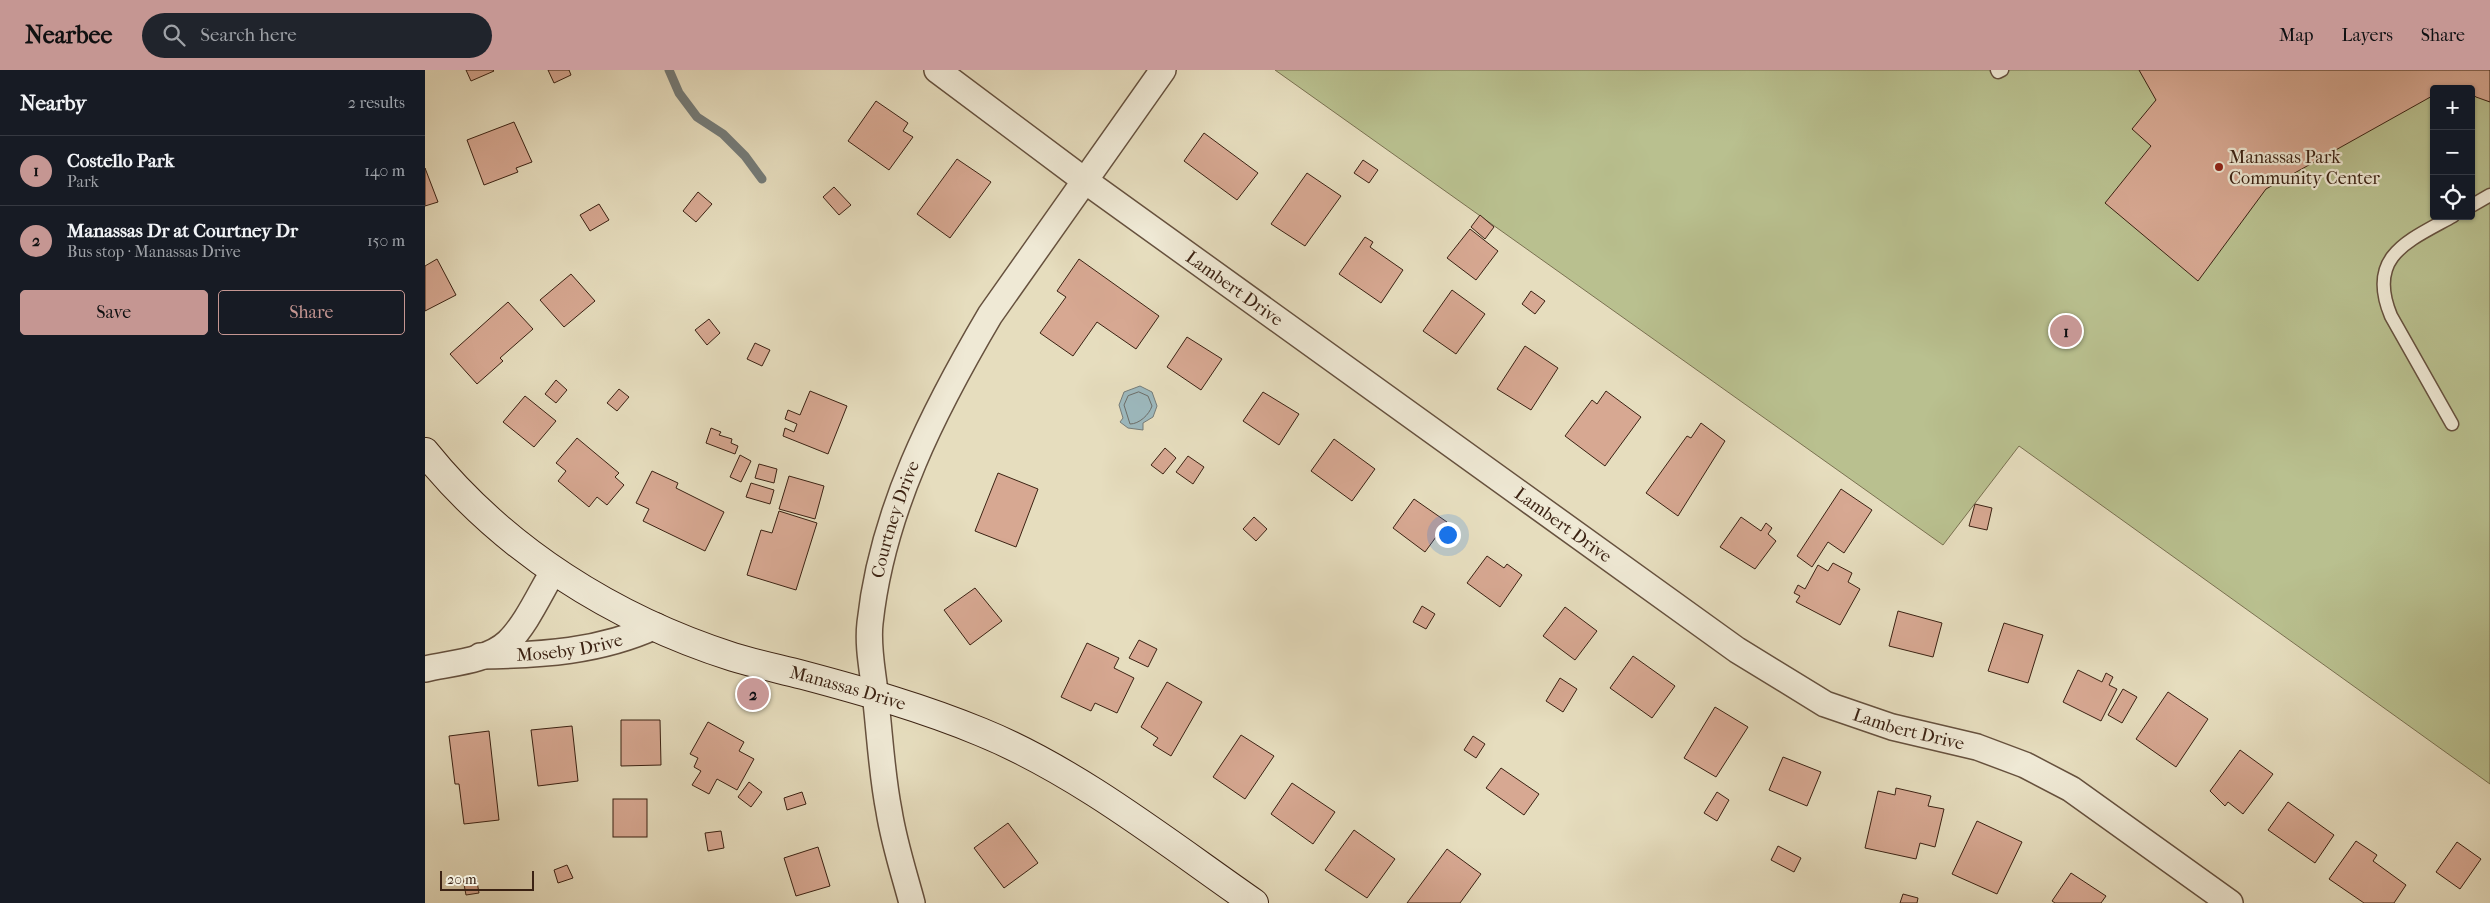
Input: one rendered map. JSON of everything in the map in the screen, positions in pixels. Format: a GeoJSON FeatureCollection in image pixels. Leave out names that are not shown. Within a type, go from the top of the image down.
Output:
{"type":"FeatureCollection","features":[{"type":"Feature","properties":{"kind":"main road","name":"Manassas Drive"},"geometry":{"type":"LineString","coordinates":[[425,452],[478,510],[554,570],[603,602],[733,657],[876,695],[939,715],[985,733],[1104,798],[1254,903]]}},
{"type":"Feature","properties":{"kind":"street","name":"Lambert Drive"},"geometry":{"type":"LineString","coordinates":[[937,70],[1084,180],[1737,650],[1825,704],[1892,727],[1977,748],[2025,765],[2071,789],[2230,903]]}},
{"type":"Feature","properties":{"kind":"street","name":"Courtney Drive"},"geometry":{"type":"LineString","coordinates":[[912,903],[888,810],[870,645],[872,611],[886,536],[909,474],[947,392],[990,315],[1163,70]]}},
{"type":"Feature","properties":{"kind":"street","name":"Moseby Drive"},"geometry":{"type":"LineString","coordinates":[[480,656],[508,642],[554,570]]}},
{"type":"Feature","properties":{"kind":"street","name":"Moseby Drive"},"geometry":{"type":"LineString","coordinates":[[425,669],[480,656],[552,654],[615,642],[656,626]]}},
{"type":"Feature","properties":{"kind":"lane"},"geometry":{"type":"LineString","coordinates":[[1997,70],[1998,72],[2002,70]]}},
{"type":"Feature","properties":{"kind":"lane"},"geometry":{"type":"LineString","coordinates":[[2475,204],[2490,195]]}},
{"type":"Feature","properties":{"kind":"lane"},"geometry":{"type":"LineString","coordinates":[[2446,220],[2401,248],[2391,257],[2383,278],[2384,298],[2391,316],[2452,424]]}},
{"type":"Feature","properties":{"kind":"green space"},"geometry":{"type":"Polygon","coordinates":[[[1275,70],[2490,70],[2490,784],[2019,446],[1943,545],[1275,70]]]}},
{"type":"Feature","properties":{"kind":"water"},"geometry":{"type":"Polygon","coordinates":[[[1140,386],[1152,392],[1157,406],[1153,417],[1143,423],[1143,430],[1128,428],[1120,422],[1123,418],[1119,405],[1124,392],[1140,386]]]}},
{"type":"Feature","properties":{"kind":"building"},"geometry":{"type":"Polygon","coordinates":[[[466,70],[493,70],[494,71],[471,81],[466,70]]]}},
{"type":"Feature","properties":{"kind":"building"},"geometry":{"type":"Polygon","coordinates":[[[548,70],[569,70],[571,75],[554,83],[548,70]]]}},
{"type":"Feature","properties":{"kind":"building","name":"Manassas Park Community Center"},"geometry":{"type":"Polygon","coordinates":[[[2139,70],[2490,70],[2490,102],[2475,96],[2475,85],[2430,85],[2430,97],[2266,189],[2198,281],[2105,203],[2151,146],[2132,129],[2156,100],[2139,70]]]}},
{"type":"Feature","properties":{"kind":"building"},"geometry":{"type":"Polygon","coordinates":[[[876,101],[908,123],[903,131],[913,137],[889,170],[848,141],[876,101]]]}},
{"type":"Feature","properties":{"kind":"building"},"geometry":{"type":"Polygon","coordinates":[[[514,122],[532,162],[516,168],[518,172],[484,185],[467,140],[514,122]]]}},
{"type":"Feature","properties":{"kind":"building"},"geometry":{"type":"Polygon","coordinates":[[[1204,133],[1258,173],[1237,200],[1184,161],[1204,133]]]}},
{"type":"Feature","properties":{"kind":"building"},"geometry":{"type":"Polygon","coordinates":[[[957,159],[991,182],[950,238],[917,214],[957,159]]]}},
{"type":"Feature","properties":{"kind":"building"},"geometry":{"type":"Polygon","coordinates":[[[1363,160],[1378,170],[1369,183],[1354,173],[1363,160]]]}},
{"type":"Feature","properties":{"kind":"building"},"geometry":{"type":"Polygon","coordinates":[[[425,168],[438,202],[425,206],[425,168]]]}},
{"type":"Feature","properties":{"kind":"building"},"geometry":{"type":"Polygon","coordinates":[[[1307,173],[1341,196],[1305,246],[1271,224],[1307,173]]]}},
{"type":"Feature","properties":{"kind":"building"},"geometry":{"type":"Polygon","coordinates":[[[834,187],[851,205],[839,215],[823,197],[834,187]]]}},
{"type":"Feature","properties":{"kind":"building"},"geometry":{"type":"Polygon","coordinates":[[[698,192],[712,204],[696,222],[683,211],[698,192]]]}},
{"type":"Feature","properties":{"kind":"building"},"geometry":{"type":"Polygon","coordinates":[[[599,204],[609,220],[590,231],[580,215],[599,204]]]}},
{"type":"Feature","properties":{"kind":"building"},"geometry":{"type":"Polygon","coordinates":[[[1480,215],[1494,227],[1485,239],[1471,227],[1480,215]]]}},
{"type":"Feature","properties":{"kind":"building"},"geometry":{"type":"Polygon","coordinates":[[[1470,229],[1498,251],[1476,280],[1447,258],[1470,229]]]}},
{"type":"Feature","properties":{"kind":"building"},"geometry":{"type":"Polygon","coordinates":[[[1365,237],[1373,242],[1370,247],[1403,270],[1381,303],[1339,274],[1365,237]]]}},
{"type":"Feature","properties":{"kind":"building"},"geometry":{"type":"Polygon","coordinates":[[[437,259],[456,295],[425,311],[425,266],[437,259]]]}},
{"type":"Feature","properties":{"kind":"building"},"geometry":{"type":"Polygon","coordinates":[[[1079,259],[1159,316],[1136,349],[1097,322],[1073,356],[1040,333],[1066,297],[1057,291],[1079,259]]]}},
{"type":"Feature","properties":{"kind":"building"},"geometry":{"type":"Polygon","coordinates":[[[571,274],[595,301],[564,327],[540,300],[571,274]]]}},
{"type":"Feature","properties":{"kind":"building"},"geometry":{"type":"Polygon","coordinates":[[[1452,290],[1485,314],[1456,354],[1423,331],[1452,290]]]}},
{"type":"Feature","properties":{"kind":"building"},"geometry":{"type":"Polygon","coordinates":[[[1531,291],[1545,301],[1535,314],[1522,304],[1531,291]]]}},
{"type":"Feature","properties":{"kind":"building"},"geometry":{"type":"Polygon","coordinates":[[[508,302],[533,329],[500,358],[503,361],[477,384],[450,354],[508,302]]]}},
{"type":"Feature","properties":{"kind":"building"},"geometry":{"type":"Polygon","coordinates":[[[709,319],[720,333],[707,345],[695,330],[709,319]]]}},
{"type":"Feature","properties":{"kind":"building"},"geometry":{"type":"Polygon","coordinates":[[[1187,337],[1222,359],[1201,390],[1167,367],[1187,337]]]}},
{"type":"Feature","properties":{"kind":"building"},"geometry":{"type":"Polygon","coordinates":[[[755,343],[770,350],[762,366],[747,359],[755,343]]]}},
{"type":"Feature","properties":{"kind":"building"},"geometry":{"type":"Polygon","coordinates":[[[1525,346],[1558,368],[1531,410],[1497,389],[1525,346]]]}},
{"type":"Feature","properties":{"kind":"building"},"geometry":{"type":"Polygon","coordinates":[[[556,380],[567,390],[556,403],[545,394],[556,380]]]}},
{"type":"Feature","properties":{"kind":"building"},"geometry":{"type":"Polygon","coordinates":[[[619,389],[629,397],[617,411],[607,403],[619,389]]]}},
{"type":"Feature","properties":{"kind":"building"},"geometry":{"type":"Polygon","coordinates":[[[810,391],[847,406],[828,454],[783,436],[785,428],[794,432],[797,424],[785,419],[788,410],[800,415],[810,391]]]}},
{"type":"Feature","properties":{"kind":"building"},"geometry":{"type":"Polygon","coordinates":[[[1606,391],[1641,417],[1605,466],[1565,436],[1592,400],[1597,404],[1606,391]]]}},
{"type":"Feature","properties":{"kind":"building"},"geometry":{"type":"Polygon","coordinates":[[[1263,392],[1299,414],[1279,445],[1243,421],[1263,392]]]}},
{"type":"Feature","properties":{"kind":"building"},"geometry":{"type":"Polygon","coordinates":[[[525,396],[556,421],[534,447],[503,422],[525,396]]]}},
{"type":"Feature","properties":{"kind":"building"},"geometry":{"type":"Polygon","coordinates":[[[1701,423],[1725,441],[1678,516],[1646,493],[1687,436],[1691,438],[1701,423]]]}},
{"type":"Feature","properties":{"kind":"building"},"geometry":{"type":"Polygon","coordinates":[[[711,428],[721,432],[719,435],[732,439],[731,443],[738,446],[735,454],[706,443],[711,428]]]}},
{"type":"Feature","properties":{"kind":"building"},"geometry":{"type":"Polygon","coordinates":[[[577,438],[619,473],[615,477],[624,485],[607,505],[597,497],[589,507],[558,481],[566,471],[556,463],[577,438]]]}},
{"type":"Feature","properties":{"kind":"building"},"geometry":{"type":"Polygon","coordinates":[[[1334,439],[1375,469],[1352,501],[1311,471],[1334,439]]]}},
{"type":"Feature","properties":{"kind":"building"},"geometry":{"type":"Polygon","coordinates":[[[1165,448],[1176,458],[1163,474],[1151,465],[1165,448]]]}},
{"type":"Feature","properties":{"kind":"building"},"geometry":{"type":"Polygon","coordinates":[[[740,455],[751,461],[741,482],[730,477],[740,455]]]}},
{"type":"Feature","properties":{"kind":"building"},"geometry":{"type":"Polygon","coordinates":[[[1188,456],[1204,467],[1193,484],[1176,472],[1188,456]]]}},
{"type":"Feature","properties":{"kind":"building"},"geometry":{"type":"Polygon","coordinates":[[[759,464],[777,469],[774,483],[755,478],[759,464]]]}},
{"type":"Feature","properties":{"kind":"building"},"geometry":{"type":"Polygon","coordinates":[[[652,471],[678,483],[676,488],[724,512],[705,551],[643,521],[649,509],[636,503],[652,471]]]}},
{"type":"Feature","properties":{"kind":"building"},"geometry":{"type":"Polygon","coordinates":[[[998,473],[1038,489],[1016,547],[975,531],[998,473]]]}},
{"type":"Feature","properties":{"kind":"building"},"geometry":{"type":"Polygon","coordinates":[[[789,476],[824,486],[815,519],[779,509],[789,476]]]}},
{"type":"Feature","properties":{"kind":"building"},"geometry":{"type":"Polygon","coordinates":[[[751,483],[774,490],[770,504],[746,497],[751,483]]]}},
{"type":"Feature","properties":{"kind":"building"},"geometry":{"type":"Polygon","coordinates":[[[1841,489],[1872,510],[1844,553],[1828,542],[1812,567],[1797,556],[1841,489]]]}},
{"type":"Feature","properties":{"kind":"building"},"geometry":{"type":"Polygon","coordinates":[[[1414,499],[1447,522],[1425,552],[1393,528],[1414,499]]]}},
{"type":"Feature","properties":{"kind":"building"},"geometry":{"type":"Polygon","coordinates":[[[1975,504],[1992,508],[1987,530],[1969,526],[1975,504]]]}},
{"type":"Feature","properties":{"kind":"building"},"geometry":{"type":"Polygon","coordinates":[[[779,511],[817,523],[796,590],[747,575],[761,530],[772,533],[779,511]]]}},
{"type":"Feature","properties":{"kind":"building"},"geometry":{"type":"Polygon","coordinates":[[[1254,517],[1267,529],[1256,541],[1243,529],[1254,517]]]}},
{"type":"Feature","properties":{"kind":"building"},"geometry":{"type":"Polygon","coordinates":[[[1741,517],[1761,531],[1766,523],[1772,528],[1768,534],[1776,541],[1755,569],[1720,547],[1741,517]]]}},
{"type":"Feature","properties":{"kind":"building"},"geometry":{"type":"Polygon","coordinates":[[[1487,556],[1504,568],[1507,564],[1522,575],[1500,607],[1467,583],[1487,556]]]}},
{"type":"Feature","properties":{"kind":"building"},"geometry":{"type":"Polygon","coordinates":[[[1833,563],[1852,573],[1848,582],[1860,589],[1840,625],[1796,602],[1800,596],[1794,593],[1798,585],[1805,589],[1818,565],[1828,571],[1833,563]]]}},
{"type":"Feature","properties":{"kind":"building"},"geometry":{"type":"Polygon","coordinates":[[[975,588],[1002,621],[970,645],[944,610],[975,588]]]}},
{"type":"Feature","properties":{"kind":"building"},"geometry":{"type":"Polygon","coordinates":[[[1422,606],[1435,614],[1426,629],[1413,622],[1422,606]]]}},
{"type":"Feature","properties":{"kind":"building"},"geometry":{"type":"Polygon","coordinates":[[[1565,607],[1597,631],[1575,660],[1543,636],[1565,607]]]}},
{"type":"Feature","properties":{"kind":"building"},"geometry":{"type":"Polygon","coordinates":[[[1898,611],[1942,623],[1933,657],[1889,646],[1898,611]]]}},
{"type":"Feature","properties":{"kind":"building"},"geometry":{"type":"Polygon","coordinates":[[[2004,623],[2043,635],[2028,683],[1988,671],[2004,623]]]}},
{"type":"Feature","properties":{"kind":"building"},"geometry":{"type":"Polygon","coordinates":[[[1139,640],[1157,649],[1148,667],[1129,658],[1139,640]]]}},
{"type":"Feature","properties":{"kind":"building"},"geometry":{"type":"Polygon","coordinates":[[[1087,643],[1119,658],[1114,668],[1134,678],[1117,713],[1095,703],[1091,711],[1061,697],[1087,643]]]}},
{"type":"Feature","properties":{"kind":"building"},"geometry":{"type":"Polygon","coordinates":[[[1633,656],[1675,686],[1652,718],[1610,688],[1633,656]]]}},
{"type":"Feature","properties":{"kind":"building"},"geometry":{"type":"Polygon","coordinates":[[[2078,670],[2102,682],[2106,673],[2113,677],[2109,685],[2117,689],[2101,721],[2063,702],[2078,670]]]}},
{"type":"Feature","properties":{"kind":"building"},"geometry":{"type":"Polygon","coordinates":[[[1560,678],[1577,689],[1563,712],[1546,701],[1560,678]]]}},
{"type":"Feature","properties":{"kind":"building"},"geometry":{"type":"Polygon","coordinates":[[[1167,682],[1202,702],[1171,756],[1153,745],[1158,738],[1141,727],[1167,682]]]}},
{"type":"Feature","properties":{"kind":"building"},"geometry":{"type":"Polygon","coordinates":[[[2123,689],[2137,697],[2122,723],[2108,715],[2123,689]]]}},
{"type":"Feature","properties":{"kind":"building"},"geometry":{"type":"Polygon","coordinates":[[[2168,692],[2208,719],[2176,767],[2136,739],[2168,692]]]}},
{"type":"Feature","properties":{"kind":"building"},"geometry":{"type":"Polygon","coordinates":[[[1715,707],[1748,727],[1716,777],[1684,758],[1715,707]]]}},
{"type":"Feature","properties":{"kind":"building"},"geometry":{"type":"Polygon","coordinates":[[[621,720],[660,720],[661,765],[621,766],[621,720]]]}},
{"type":"Feature","properties":{"kind":"building"},"geometry":{"type":"Polygon","coordinates":[[[708,722],[744,742],[739,751],[754,759],[737,790],[717,779],[709,794],[692,785],[701,771],[694,767],[698,758],[690,754],[708,722]]]}},
{"type":"Feature","properties":{"kind":"building"},"geometry":{"type":"Polygon","coordinates":[[[572,726],[578,781],[538,786],[531,730],[572,726]]]}},
{"type":"Feature","properties":{"kind":"building"},"geometry":{"type":"Polygon","coordinates":[[[489,731],[499,820],[464,824],[459,784],[455,784],[449,736],[489,731]]]}},
{"type":"Feature","properties":{"kind":"building"},"geometry":{"type":"Polygon","coordinates":[[[1241,735],[1274,756],[1245,799],[1213,777],[1241,735]]]}},
{"type":"Feature","properties":{"kind":"building"},"geometry":{"type":"Polygon","coordinates":[[[1473,736],[1485,744],[1476,758],[1464,750],[1473,736]]]}},
{"type":"Feature","properties":{"kind":"building"},"geometry":{"type":"Polygon","coordinates":[[[2240,750],[2273,774],[2243,814],[2228,802],[2225,806],[2210,791],[2240,750]]]}},
{"type":"Feature","properties":{"kind":"building"},"geometry":{"type":"Polygon","coordinates":[[[1783,757],[1821,772],[1807,806],[1769,790],[1783,757]]]}},
{"type":"Feature","properties":{"kind":"building"},"geometry":{"type":"Polygon","coordinates":[[[1501,768],[1539,794],[1524,815],[1486,788],[1501,768]]]}},
{"type":"Feature","properties":{"kind":"building"},"geometry":{"type":"Polygon","coordinates":[[[749,782],[762,792],[751,807],[738,797],[749,782]]]}},
{"type":"Feature","properties":{"kind":"building"},"geometry":{"type":"Polygon","coordinates":[[[1292,783],[1335,812],[1313,844],[1271,814],[1292,783]]]}},
{"type":"Feature","properties":{"kind":"building"},"geometry":{"type":"Polygon","coordinates":[[[1896,788],[1931,796],[1928,806],[1944,809],[1935,847],[1920,843],[1916,859],[1865,848],[1878,791],[1895,795],[1896,788]]]}},
{"type":"Feature","properties":{"kind":"building"},"geometry":{"type":"Polygon","coordinates":[[[802,792],[806,804],[787,810],[784,798],[802,792]]]}},
{"type":"Feature","properties":{"kind":"building"},"geometry":{"type":"Polygon","coordinates":[[[1717,792],[1729,800],[1717,821],[1704,813],[1717,792]]]}},
{"type":"Feature","properties":{"kind":"building"},"geometry":{"type":"Polygon","coordinates":[[[613,799],[647,799],[647,837],[613,837],[613,799]]]}},
{"type":"Feature","properties":{"kind":"building"},"geometry":{"type":"Polygon","coordinates":[[[2288,802],[2334,835],[2315,863],[2268,830],[2288,802]]]}},
{"type":"Feature","properties":{"kind":"building"},"geometry":{"type":"Polygon","coordinates":[[[1977,821],[2022,842],[1997,894],[1952,874],[1977,821]]]}},
{"type":"Feature","properties":{"kind":"building"},"geometry":{"type":"Polygon","coordinates":[[[1008,823],[1038,863],[1004,888],[974,848],[1008,823]]]}},
{"type":"Feature","properties":{"kind":"building"},"geometry":{"type":"Polygon","coordinates":[[[1354,830],[1395,859],[1367,898],[1325,870],[1354,830]]]}},
{"type":"Feature","properties":{"kind":"building"},"geometry":{"type":"Polygon","coordinates":[[[721,831],[724,848],[708,851],[705,833],[721,831]]]}},
{"type":"Feature","properties":{"kind":"building"},"geometry":{"type":"Polygon","coordinates":[[[2356,841],[2377,855],[2373,861],[2406,885],[2394,903],[2364,903],[2329,879],[2356,841]]]}},
{"type":"Feature","properties":{"kind":"building"},"geometry":{"type":"Polygon","coordinates":[[[2457,842],[2481,859],[2460,889],[2436,872],[2457,842]]]}},
{"type":"Feature","properties":{"kind":"building"},"geometry":{"type":"Polygon","coordinates":[[[1778,846],[1801,858],[1794,872],[1771,860],[1778,846]]]}},
{"type":"Feature","properties":{"kind":"building"},"geometry":{"type":"Polygon","coordinates":[[[818,847],[830,886],[796,896],[784,858],[818,847]]]}},
{"type":"Feature","properties":{"kind":"building"},"geometry":{"type":"Polygon","coordinates":[[[1447,849],[1481,874],[1460,903],[1407,903],[1447,849]]]}},
{"type":"Feature","properties":{"kind":"building"},"geometry":{"type":"Polygon","coordinates":[[[567,865],[573,878],[558,883],[554,870],[567,865]]]}},
{"type":"Feature","properties":{"kind":"building"},"geometry":{"type":"Polygon","coordinates":[[[2071,873],[2106,896],[2101,903],[2055,903],[2052,901],[2071,873]]]}},
{"type":"Feature","properties":{"kind":"building"},"geometry":{"type":"Polygon","coordinates":[[[476,876],[479,893],[466,895],[463,879],[476,876]]]}},
{"type":"Feature","properties":{"kind":"building"},"geometry":{"type":"Polygon","coordinates":[[[1903,894],[1918,898],[1917,903],[1900,903],[1903,894]]]}},
{"type":"Feature","properties":{"kind":"waterway"},"geometry":{"type":"LineString","coordinates":[[669,70],[679,93],[697,117],[723,134],[745,156],[762,179]]}},
{"type":"Feature","properties":{"kind":"place","name":"Manassas Park Community Center"},"geometry":{"type":"Point","coordinates":[2219,167]}},
{"type":"Feature","properties":{"kind":"place","name":"Costello Park"},"geometry":{"type":"Point","coordinates":[2066,331]}},
{"type":"Feature","properties":{"kind":"place","name":"Manassas Dr at Courtney Dr"},"geometry":{"type":"Point","coordinates":[753,694]}}]}
